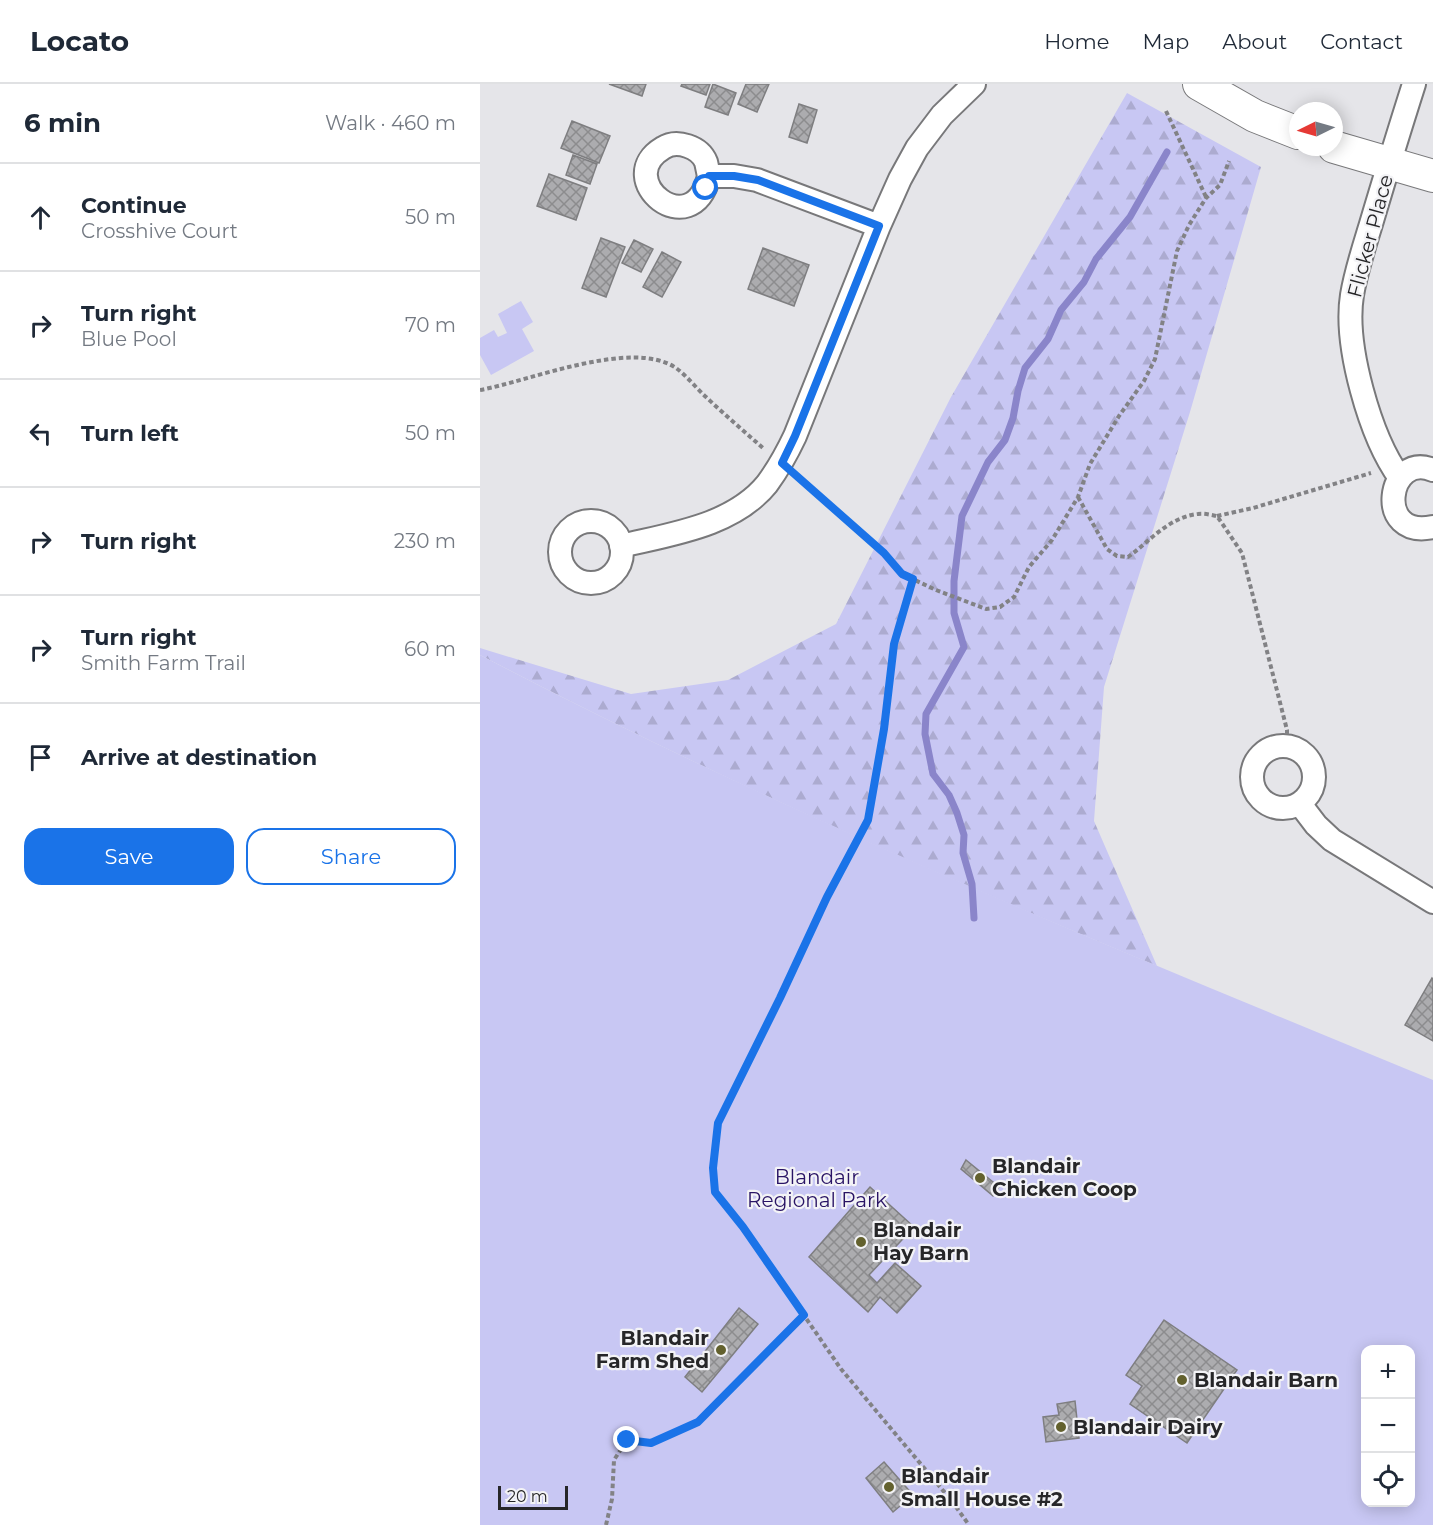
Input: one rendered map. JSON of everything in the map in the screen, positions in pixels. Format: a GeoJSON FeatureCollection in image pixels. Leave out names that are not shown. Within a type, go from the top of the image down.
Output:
{"type":"FeatureCollection","features":[{"type":"Feature","properties":{"kind":"street"},"geometry":{"type":"LineString","coordinates":[[621,546],[693,529],[722,518],[745,504],[766,485],[782,463],[795,436],[900,179],[917,148],[942,115],[974,84]]}},
{"type":"Feature","properties":{"kind":"street"},"geometry":{"type":"LineString","coordinates":[[1199,84],[1255,116],[1289,129]]}},
{"type":"Feature","properties":{"kind":"street","name":"Flicker Place"},"geometry":{"type":"LineString","coordinates":[[1396,472],[1379,442],[1362,393],[1352,323],[1352,297],[1357,273],[1414,84]]}},
{"type":"Feature","properties":{"kind":"street"},"geometry":{"type":"LineString","coordinates":[[1343,150],[1433,176]]}},
{"type":"Feature","properties":{"kind":"street"},"geometry":{"type":"LineString","coordinates":[[709,176],[734,176],[758,180],[879,226]]}},
{"type":"Feature","properties":{"kind":"street"},"geometry":{"type":"LineString","coordinates":[[1433,470],[1417,468],[1396,472],[1392,492],[1393,507],[1407,525],[1422,529],[1433,527]]}},
{"type":"Feature","properties":{"kind":"street"},"geometry":{"type":"LineString","coordinates":[[1287,746],[1299,750],[1306,756],[1314,775],[1313,786],[1300,804],[1286,809],[1274,808],[1261,800],[1254,790],[1251,776],[1253,767],[1258,757],[1266,750],[1287,746]]}},
{"type":"Feature","properties":{"kind":"street"},"geometry":{"type":"LineString","coordinates":[[1300,804],[1316,825],[1332,840],[1433,902]]}},
{"type":"Feature","properties":{"kind":"path"},"geometry":{"type":"LineString","coordinates":[[1166,111],[1206,198]]}},
{"type":"Feature","properties":{"kind":"path"},"geometry":{"type":"LineString","coordinates":[[480,390],[615,358],[659,359],[678,369],[705,397],[884,553],[902,574],[986,609],[1000,607],[1014,597],[1029,567],[1052,540],[1078,497],[1090,464],[1119,416],[1144,381],[1155,358],[1177,251],[1189,225],[1206,198],[1220,185],[1229,161]]}},
{"type":"Feature","properties":{"kind":"path"},"geometry":{"type":"LineString","coordinates":[[1078,497],[1107,549],[1117,556],[1128,557],[1165,526],[1198,513],[1217,516],[1396,472]]}},
{"type":"Feature","properties":{"kind":"path"},"geometry":{"type":"LineString","coordinates":[[1217,516],[1242,553],[1251,582],[1287,730],[1287,746]]}},
{"type":"Feature","properties":{"kind":"path"},"geometry":{"type":"LineString","coordinates":[[913,579],[894,644],[884,729],[868,820],[827,897],[718,1123],[713,1168],[715,1192],[743,1227],[841,1369],[951,1500],[969,1525]]}},
{"type":"Feature","properties":{"kind":"path"},"geometry":{"type":"LineString","coordinates":[[606,1525],[612,1499],[614,1460],[627,1440],[651,1443],[698,1422],[804,1315]]}},
{"type":"Feature","properties":{"kind":"green space"},"geometry":{"type":"Polygon","coordinates":[[[1127,93],[1261,167],[1190,412],[1104,687],[1094,821],[1157,966],[985,894],[730,779],[480,655],[480,648],[631,694],[728,680],[836,624],[951,397],[1127,93]]]}},
{"type":"Feature","properties":{"kind":"green space"},"geometry":{"type":"Polygon","coordinates":[[[521,301],[533,322],[522,329],[534,351],[491,375],[480,355],[480,338],[494,330],[498,337],[507,333],[498,314],[521,301]]]}},
{"type":"Feature","properties":{"kind":"green space","name":"Blandair Regional Park"},"geometry":{"type":"Polygon","coordinates":[[[480,655],[596,714],[832,826],[1071,930],[1433,1080],[1433,1525],[480,1525],[480,655]]]}},
{"type":"Feature","properties":{"kind":"building"},"geometry":{"type":"Polygon","coordinates":[[[609,84],[646,84],[642,96],[609,84]]]}},
{"type":"Feature","properties":{"kind":"building"},"geometry":{"type":"Polygon","coordinates":[[[682,84],[710,84],[706,95],[681,86],[682,84]]]}},
{"type":"Feature","properties":{"kind":"building"},"geometry":{"type":"Polygon","coordinates":[[[713,84],[736,93],[728,115],[705,107],[713,84]]]}},
{"type":"Feature","properties":{"kind":"building"},"geometry":{"type":"Polygon","coordinates":[[[746,84],[769,84],[757,112],[738,104],[746,84]]]}},
{"type":"Feature","properties":{"kind":"building"},"geometry":{"type":"Polygon","coordinates":[[[799,104],[817,110],[807,143],[789,137],[799,104]]]}},
{"type":"Feature","properties":{"kind":"building"},"geometry":{"type":"Polygon","coordinates":[[[572,121],[610,136],[599,163],[561,148],[572,121]]]}},
{"type":"Feature","properties":{"kind":"building"},"geometry":{"type":"Polygon","coordinates":[[[573,155],[597,164],[590,184],[566,175],[573,155]]]}},
{"type":"Feature","properties":{"kind":"building"},"geometry":{"type":"Polygon","coordinates":[[[549,174],[587,188],[576,220],[537,206],[549,174]]]}},
{"type":"Feature","properties":{"kind":"building"},"geometry":{"type":"Polygon","coordinates":[[[601,238],[625,247],[606,297],[582,288],[601,238]]]}},
{"type":"Feature","properties":{"kind":"building"},"geometry":{"type":"Polygon","coordinates":[[[634,240],[653,249],[641,272],[622,263],[634,240]]]}},
{"type":"Feature","properties":{"kind":"building"},"geometry":{"type":"Polygon","coordinates":[[[763,248],[809,265],[794,306],[748,289],[763,248]]]}},
{"type":"Feature","properties":{"kind":"building"},"geometry":{"type":"Polygon","coordinates":[[[662,252],[681,262],[662,297],[643,287],[662,252]]]}},
{"type":"Feature","properties":{"kind":"building"},"geometry":{"type":"Polygon","coordinates":[[[1433,979],[1433,1041],[1405,1025],[1433,979]]]}},
{"type":"Feature","properties":{"kind":"building","name":"Blandair Chicken Coop"},"geometry":{"type":"Polygon","coordinates":[[[966,1160],[999,1187],[993,1196],[961,1169],[966,1160]]]}},
{"type":"Feature","properties":{"kind":"building","name":"Blandair Hay Barn"},"geometry":{"type":"Polygon","coordinates":[[[870,1187],[914,1227],[869,1275],[877,1283],[895,1263],[921,1286],[897,1313],[880,1297],[868,1312],[809,1257],[870,1187]]]}},
{"type":"Feature","properties":{"kind":"building","name":"Blandair Farm Shed"},"geometry":{"type":"Polygon","coordinates":[[[739,1308],[758,1324],[702,1392],[685,1377],[739,1308]]]}},
{"type":"Feature","properties":{"kind":"building","name":"Blandair Barn"},"geometry":{"type":"Polygon","coordinates":[[[1164,1320],[1237,1370],[1187,1443],[1130,1404],[1142,1386],[1126,1375],[1164,1320]]]}},
{"type":"Feature","properties":{"kind":"building","name":"Blandair Dairy"},"geometry":{"type":"Polygon","coordinates":[[[1075,1401],[1079,1438],[1046,1442],[1043,1417],[1059,1415],[1057,1404],[1075,1401]]]}},
{"type":"Feature","properties":{"kind":"building","name":"Blandair Small House #2"},"geometry":{"type":"Polygon","coordinates":[[[884,1462],[913,1495],[893,1512],[866,1478],[884,1462]]]}},
{"type":"Feature","properties":{"kind":"waterway"},"geometry":{"type":"LineString","coordinates":[[974,918],[972,884],[963,853],[964,835],[949,795],[933,774],[925,734],[926,714],[964,647],[954,613],[954,581],[962,516],[988,462],[1005,440],[1013,418],[1025,368],[1048,339],[1061,310],[1084,282],[1096,259],[1130,217],[1167,152]]}},
{"type":"Feature","properties":{"kind":"place","name":"Blandair Chicken Coop"},"geometry":{"type":"Point","coordinates":[980,1178]}},
{"type":"Feature","properties":{"kind":"place","name":"Blandair Hay Barn"},"geometry":{"type":"Point","coordinates":[861,1242]}},
{"type":"Feature","properties":{"kind":"place","name":"Blandair Farm Shed"},"geometry":{"type":"Point","coordinates":[721,1350]}},
{"type":"Feature","properties":{"kind":"place","name":"Blandair Barn"},"geometry":{"type":"Point","coordinates":[1182,1380]}},
{"type":"Feature","properties":{"kind":"place","name":"Blandair Dairy"},"geometry":{"type":"Point","coordinates":[1061,1427]}},
{"type":"Feature","properties":{"kind":"place","name":"Blandair Small House #2"},"geometry":{"type":"Point","coordinates":[889,1487]}},
{"type":"Feature","properties":{"kind":"route"},"geometry":{"type":"LineString","coordinates":[[627,1440],[651,1443],[698,1422],[804,1315],[743,1227],[715,1192],[713,1168],[718,1123],[827,897],[868,820],[884,729],[894,644],[913,579],[902,574],[884,553],[782,463],[795,436],[879,226],[758,180],[734,176],[709,176],[706,188]]}}]}
